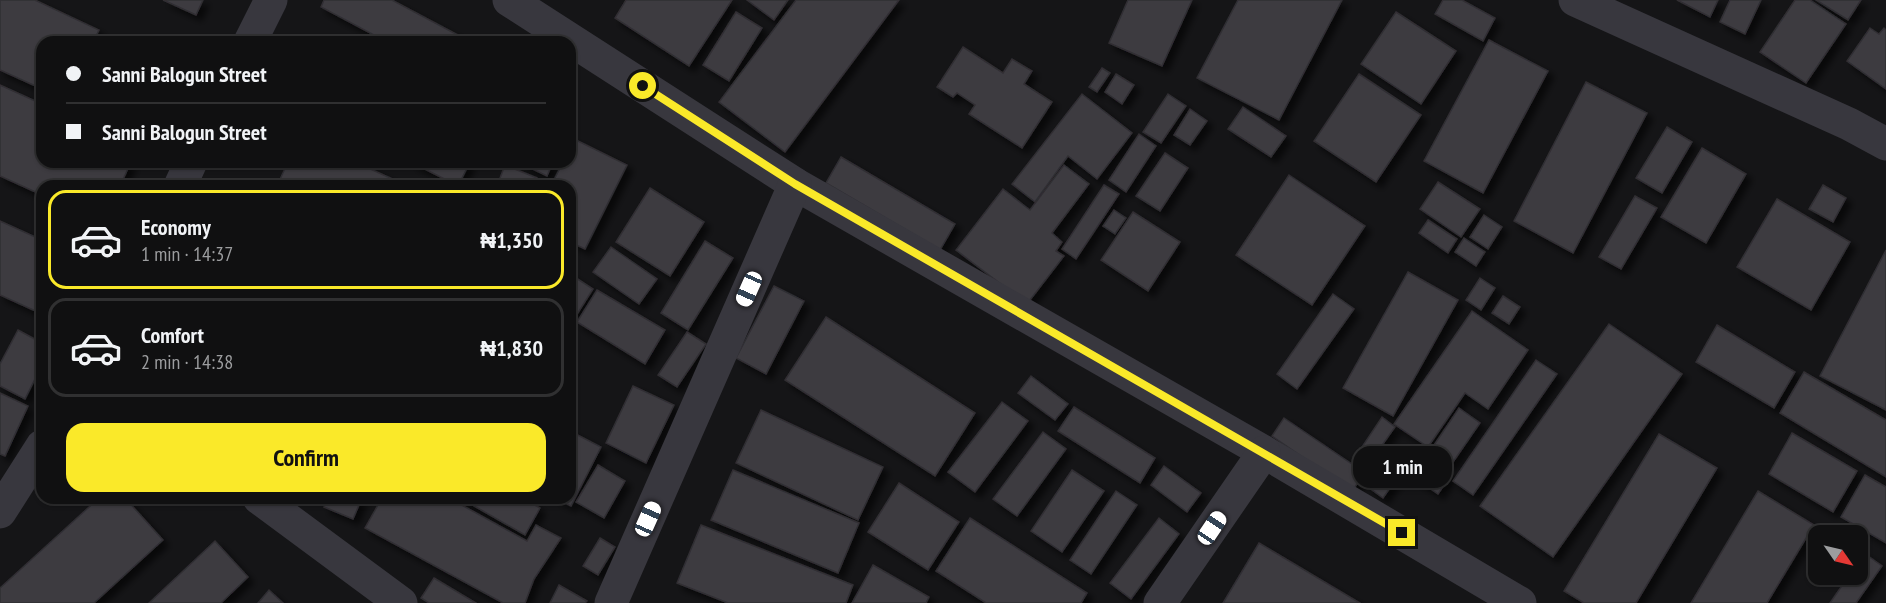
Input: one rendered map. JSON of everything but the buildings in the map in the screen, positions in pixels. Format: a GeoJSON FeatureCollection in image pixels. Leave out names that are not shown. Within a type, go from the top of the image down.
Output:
{"type":"FeatureCollection","features":[{"type":"Feature","properties":{"kind":"street"},"geometry":{"type":"LineString","coordinates":[[253,36],[271,0]]}},
{"type":"Feature","properties":{"kind":"street"},"geometry":{"type":"LineString","coordinates":[[509,0],[565,36]]}},
{"type":"Feature","properties":{"kind":"street"},"geometry":{"type":"LineString","coordinates":[[1583,2],[1849,124],[1886,144]]}},
{"type":"Feature","properties":{"kind":"street"},"geometry":{"type":"LineString","coordinates":[[576,43],[795,184],[1264,452],[1520,603]]}},
{"type":"Feature","properties":{"kind":"street"},"geometry":{"type":"LineString","coordinates":[[611,603],[795,184]]}},
{"type":"Feature","properties":{"kind":"street"},"geometry":{"type":"LineString","coordinates":[[1161,603],[1264,452]]}},
{"type":"Feature","properties":{"kind":"street"},"geometry":{"type":"LineString","coordinates":[[0,512],[36,455]]}},
{"type":"Feature","properties":{"kind":"street"},"geometry":{"type":"LineString","coordinates":[[267,504],[401,603]]}},
{"type":"Feature","properties":{"kind":"route"},"geometry":{"type":"LineString","coordinates":[[643,86],[795,184],[1402,533]]}}]}
